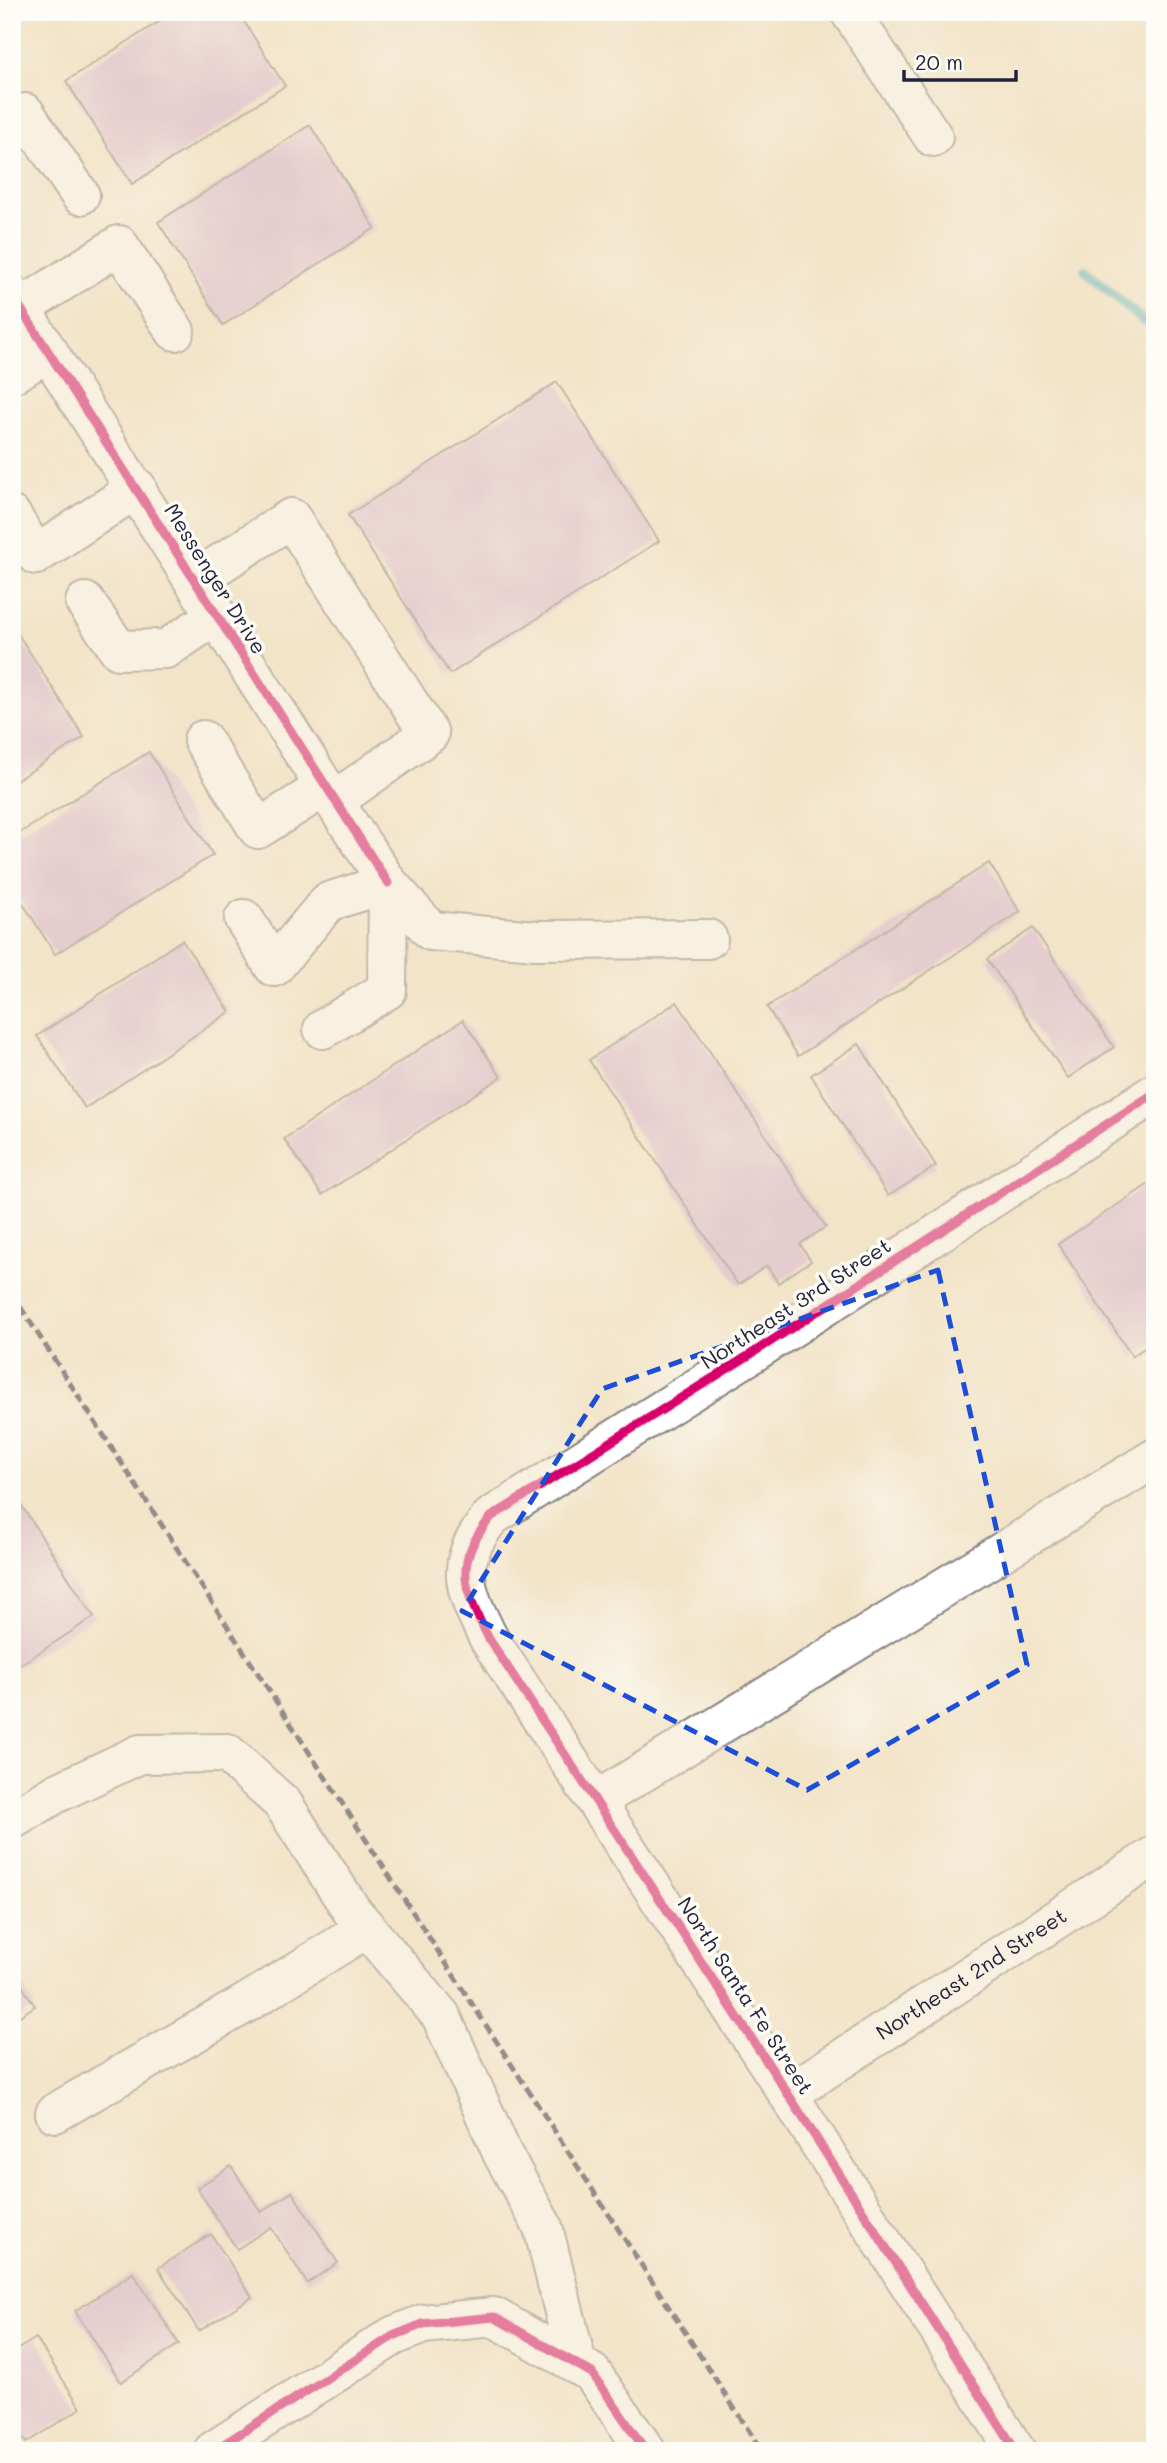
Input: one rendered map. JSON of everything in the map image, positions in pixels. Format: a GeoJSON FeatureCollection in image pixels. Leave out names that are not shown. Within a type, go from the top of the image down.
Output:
{"type":"FeatureCollection","features":[{"type":"Feature","properties":{"kind":"street"},"geometry":{"type":"LineString","coordinates":[[850,12],[933,137]]}},
{"type":"Feature","properties":{"kind":"street"},"geometry":{"type":"LineString","coordinates":[[12,122],[25,113],[80,195]]}},
{"type":"Feature","properties":{"kind":"street"},"geometry":{"type":"LineString","coordinates":[[17,301],[119,245],[175,331]]}},
{"type":"Feature","properties":{"kind":"street","name":"Messenger Drive"},"geometry":{"type":"LineString","coordinates":[[17,301],[388,883],[431,931],[536,940],[708,939]]}},
{"type":"Feature","properties":{"kind":"street"},"geometry":{"type":"LineString","coordinates":[[12,374],[49,352]]}},
{"type":"Feature","properties":{"kind":"street"},"geometry":{"type":"LineString","coordinates":[[12,516],[36,555],[137,488]]}},
{"type":"Feature","properties":{"kind":"street"},"geometry":{"type":"LineString","coordinates":[[194,580],[291,518],[429,734],[330,794],[258,829],[203,740]]}},
{"type":"Feature","properties":{"kind":"street"},"geometry":{"type":"LineString","coordinates":[[85,602],[120,650],[166,649],[217,615]]}},
{"type":"Feature","properties":{"kind":"street"},"geometry":{"type":"LineString","coordinates":[[244,919],[274,967],[328,902],[388,883],[387,990],[323,1029]]}},
{"type":"Feature","properties":{"kind":"street","name":"Northeast 3rd Street"},"geometry":{"type":"LineString","coordinates":[[467,1554],[491,1517],[528,1492],[683,1398],[1155,1093]]}},
{"type":"Feature","properties":{"kind":"street"},"geometry":{"type":"LineString","coordinates":[[596,1801],[1155,1458]]}},
{"type":"Feature","properties":{"kind":"street","name":"North Santa Fe Street"},"geometry":{"type":"LineString","coordinates":[[467,1554],[464,1574],[469,1600],[489,1639],[789,2094],[1016,2451]]}},
{"type":"Feature","properties":{"kind":"street"},"geometry":{"type":"LineString","coordinates":[[12,1820],[57,1793],[140,1754],[227,1753],[283,1804],[352,1910],[441,2015],[503,2155],[543,2227],[577,2364]]}},
{"type":"Feature","properties":{"kind":"street","name":"Northeast 2nd Street"},"geometry":{"type":"LineString","coordinates":[[789,2094],[1155,1855]]}},
{"type":"Feature","properties":{"kind":"street"},"geometry":{"type":"LineString","coordinates":[[55,2113],[248,2002],[367,1928]]}},
{"type":"Feature","properties":{"kind":"street"},"geometry":{"type":"LineString","coordinates":[[213,2451],[317,2382],[393,2336],[423,2324],[494,2317],[592,2373],[646,2451]]}},
{"type":"Feature","properties":{"kind":"highlighted area"},"geometry":{"type":"Polygon","coordinates":[[[938,1270],[1027,1665],[807,1790],[462,1611],[602,1389],[938,1270]]]}},
{"type":"Feature","properties":{"kind":"building"},"geometry":{"type":"Polygon","coordinates":[[[174,12],[238,12],[285,86],[132,184],[66,81],[174,12]]]}},
{"type":"Feature","properties":{"kind":"building"},"geometry":{"type":"Polygon","coordinates":[[[310,125],[375,228],[223,325],[158,222],[310,125]]]}},
{"type":"Feature","properties":{"kind":"building"},"geometry":{"type":"Polygon","coordinates":[[[557,382],[659,541],[450,674],[348,515],[557,382]]]}},
{"type":"Feature","properties":{"kind":"building"},"geometry":{"type":"Polygon","coordinates":[[[18,634],[84,737],[12,783],[12,637],[18,634]]]}},
{"type":"Feature","properties":{"kind":"building"},"geometry":{"type":"Polygon","coordinates":[[[149,752],[213,855],[55,954],[12,886],[12,838],[149,752]]]}},
{"type":"Feature","properties":{"kind":"building"},"geometry":{"type":"Polygon","coordinates":[[[989,863],[1020,912],[798,1056],[767,1007],[989,863]]]}},
{"type":"Feature","properties":{"kind":"building"},"geometry":{"type":"Polygon","coordinates":[[[1033,928],[1114,1047],[1068,1078],[987,959],[1033,928]]]}},
{"type":"Feature","properties":{"kind":"building"},"geometry":{"type":"Polygon","coordinates":[[[182,940],[230,1012],[85,1108],[37,1036],[182,940]]]}},
{"type":"Feature","properties":{"kind":"building"},"geometry":{"type":"Polygon","coordinates":[[[677,1002],[826,1227],[800,1244],[811,1261],[778,1283],[767,1266],[738,1285],[589,1060],[677,1002]]]}},
{"type":"Feature","properties":{"kind":"building"},"geometry":{"type":"Polygon","coordinates":[[[463,1020],[501,1077],[322,1195],[284,1139],[463,1020]]]}},
{"type":"Feature","properties":{"kind":"building"},"geometry":{"type":"Polygon","coordinates":[[[859,1044],[936,1166],[888,1196],[811,1075],[859,1044]]]}},
{"type":"Feature","properties":{"kind":"building"},"geometry":{"type":"Polygon","coordinates":[[[1155,1180],[1155,1341],[1132,1356],[1058,1244],[1155,1180]]]}},
{"type":"Feature","properties":{"kind":"building"},"geometry":{"type":"Polygon","coordinates":[[[16,1497],[94,1617],[12,1670],[12,1500],[16,1497]]]}},
{"type":"Feature","properties":{"kind":"building"},"geometry":{"type":"Polygon","coordinates":[[[12,1971],[35,2006],[12,2021],[12,1971]]]}},
{"type":"Feature","properties":{"kind":"building"},"geometry":{"type":"Polygon","coordinates":[[[231,2166],[261,2212],[292,2192],[338,2263],[307,2283],[271,2227],[237,2249],[197,2188],[231,2166]]]}},
{"type":"Feature","properties":{"kind":"building"},"geometry":{"type":"Polygon","coordinates":[[[211,2234],[252,2297],[199,2331],[158,2268],[211,2234]]]}},
{"type":"Feature","properties":{"kind":"building"},"geometry":{"type":"Polygon","coordinates":[[[133,2273],[179,2344],[121,2382],[75,2311],[133,2273]]]}},
{"type":"Feature","properties":{"kind":"building"},"geometry":{"type":"Polygon","coordinates":[[[36,2338],[81,2408],[26,2443],[12,2422],[12,2353],[36,2338]]]}},
{"type":"Feature","properties":{"kind":"waterway"},"geometry":{"type":"LineString","coordinates":[[1085,270],[1143,321],[1155,324]]}},
{"type":"Feature","properties":{"kind":"railway"},"geometry":{"type":"LineString","coordinates":[[12,1294],[762,2451]]}},
{"type":"Feature","properties":{"kind":"cycle path"},"geometry":{"type":"LineString","coordinates":[[12,295],[388,883]]}},
{"type":"Feature","properties":{"kind":"cycle path"},"geometry":{"type":"LineString","coordinates":[[1016,2451],[788,2094],[489,1639],[468,1591],[467,1564],[471,1549],[491,1517],[751,1354],[1155,1093]]}},
{"type":"Feature","properties":{"kind":"cycle path"},"geometry":{"type":"LineString","coordinates":[[213,2451],[393,2336],[423,2324],[494,2317],[592,2373],[646,2451]]}}]}
